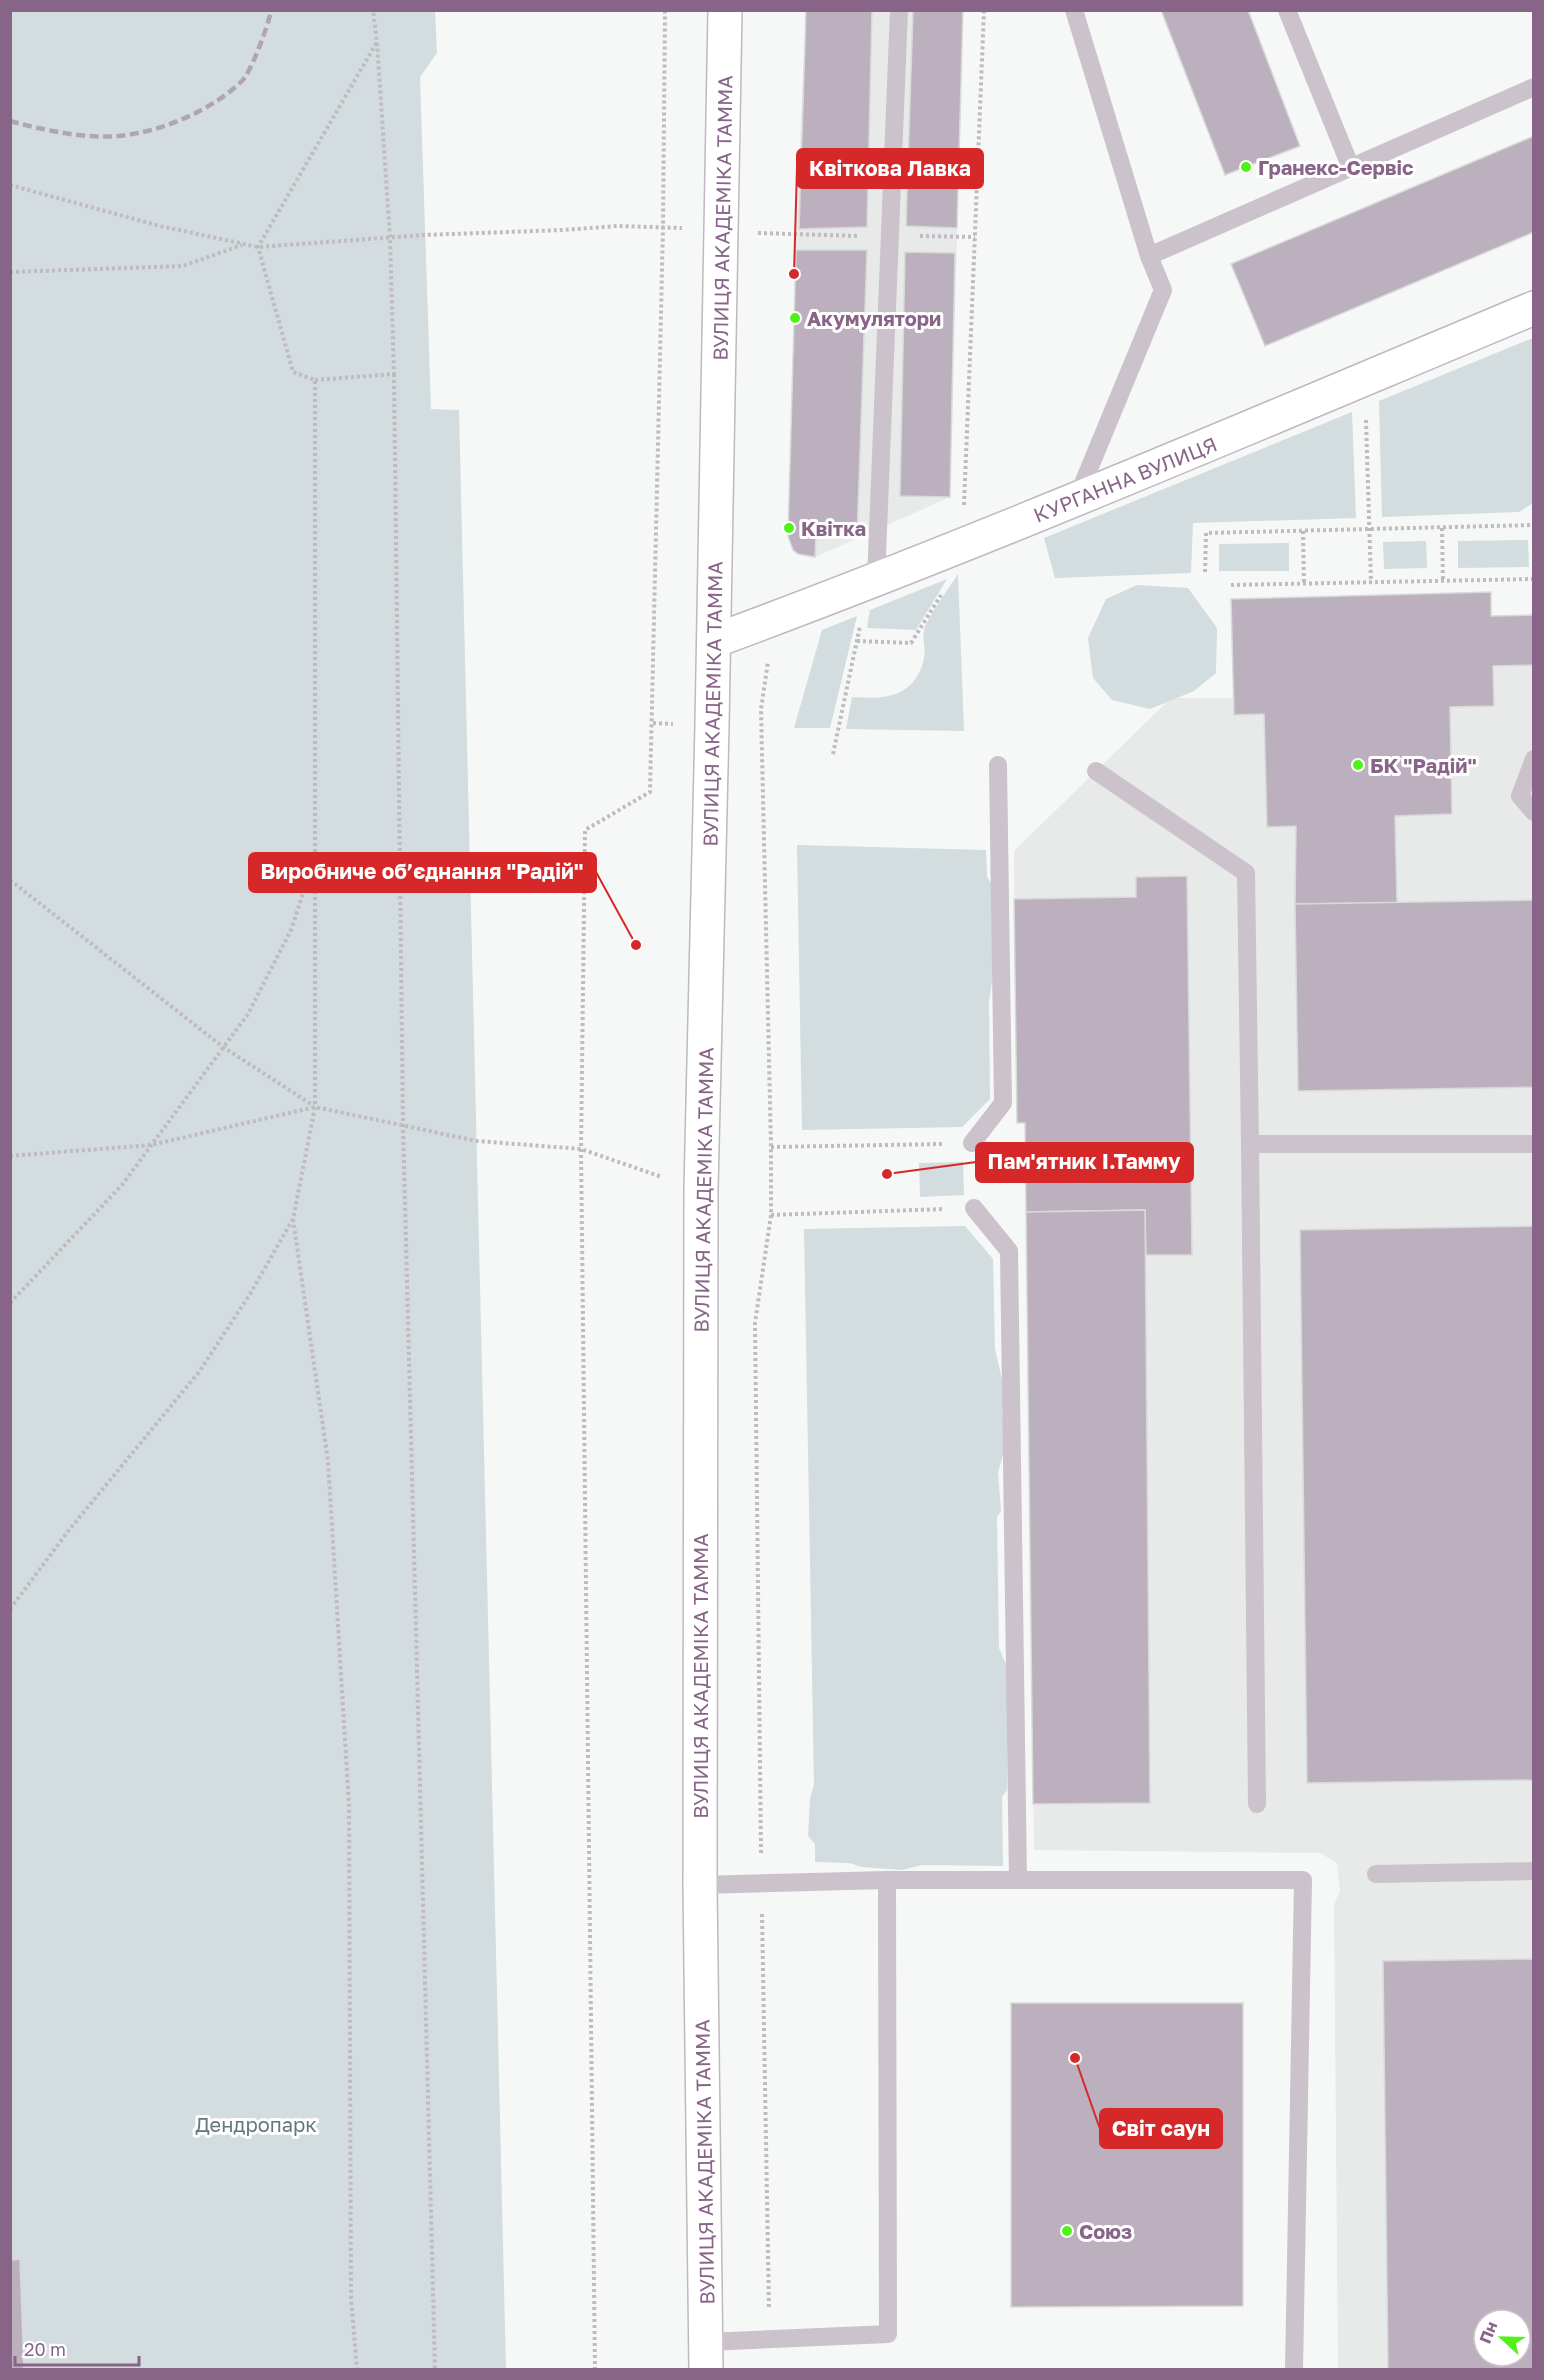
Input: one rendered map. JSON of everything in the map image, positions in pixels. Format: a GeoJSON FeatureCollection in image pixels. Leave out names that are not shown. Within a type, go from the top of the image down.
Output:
{"type":"FeatureCollection","features":[{"type":"Feature","properties":{"kind":"main road","name":"ВУЛИЦЯ АКАДЕМІКА ТАММА"},"geometry":{"type":"LineString","coordinates":[[706,2356],[699,1885],[701,1189],[714,641],[725,10]]}},
{"type":"Feature","properties":{"kind":"main road","name":"КУРГАННА ВУЛИЦЯ"},"geometry":{"type":"LineString","coordinates":[[714,641],[876,580],[1076,500],[1533,308]]}},
{"type":"Feature","properties":{"kind":"lane"},"geometry":{"type":"LineString","coordinates":[[876,580],[899,10]]}},
{"type":"Feature","properties":{"kind":"lane"},"geometry":{"type":"LineString","coordinates":[[1074,10],[1149,256],[1163,290],[1076,500]]}},
{"type":"Feature","properties":{"kind":"lane"},"geometry":{"type":"LineString","coordinates":[[1287,10],[1351,168]]}},
{"type":"Feature","properties":{"kind":"lane"},"geometry":{"type":"LineString","coordinates":[[1149,256],[1533,87]]}},
{"type":"Feature","properties":{"kind":"lane"},"geometry":{"type":"LineString","coordinates":[[1533,759],[1520,796],[1533,812]]}},
{"type":"Feature","properties":{"kind":"lane"},"geometry":{"type":"LineString","coordinates":[[972,1143],[1003,1103],[998,765]]}},
{"type":"Feature","properties":{"kind":"lane"},"geometry":{"type":"LineString","coordinates":[[1096,771],[1246,873],[1257,1803]]}},
{"type":"Feature","properties":{"kind":"lane"},"geometry":{"type":"LineString","coordinates":[[1250,1144],[1533,1144]]}},
{"type":"Feature","properties":{"kind":"lane"},"geometry":{"type":"LineString","coordinates":[[974,1208],[1009,1251],[1018,1880]]}},
{"type":"Feature","properties":{"kind":"lane"},"geometry":{"type":"LineString","coordinates":[[1376,1874],[1533,1871]]}},
{"type":"Feature","properties":{"kind":"lane"},"geometry":{"type":"LineString","coordinates":[[699,1885],[887,1880],[1303,1880],[1294,2370]]}},
{"type":"Feature","properties":{"kind":"lane"},"geometry":{"type":"LineString","coordinates":[[706,2356],[769,2339],[888,2334],[887,1880]]}},
{"type":"Feature","properties":{"kind":"path"},"geometry":{"type":"LineString","coordinates":[[373,10],[390,238],[394,374],[403,1125],[435,2370]]}},
{"type":"Feature","properties":{"kind":"path"},"geometry":{"type":"LineString","coordinates":[[595,2370],[581,1149],[585,830],[650,792],[663,227],[665,10]]}},
{"type":"Feature","properties":{"kind":"path"},"geometry":{"type":"LineString","coordinates":[[964,514],[984,10]]}},
{"type":"Feature","properties":{"kind":"path"},"geometry":{"type":"LineString","coordinates":[[377,42],[258,247],[292,372],[315,380],[394,374]]}},
{"type":"Feature","properties":{"kind":"path"},"geometry":{"type":"LineString","coordinates":[[10,184],[160,226],[258,247],[424,235],[563,230],[618,225],[722,232],[975,237]]}},
{"type":"Feature","properties":{"kind":"path"},"geometry":{"type":"LineString","coordinates":[[10,272],[183,266],[243,244]]}},
{"type":"Feature","properties":{"kind":"path"},"geometry":{"type":"LineString","coordinates":[[10,1609],[69,1530],[200,1372],[250,1294],[292,1219],[315,1107],[315,380]]}},
{"type":"Feature","properties":{"kind":"path"},"geometry":{"type":"LineString","coordinates":[[1366,418],[1371,582]]}},
{"type":"Feature","properties":{"kind":"path"},"geometry":{"type":"LineString","coordinates":[[1205,572],[1206,533],[1533,525]]}},
{"type":"Feature","properties":{"kind":"path"},"geometry":{"type":"LineString","coordinates":[[1442,528],[1443,581]]}},
{"type":"Feature","properties":{"kind":"path"},"geometry":{"type":"LineString","coordinates":[[1303,531],[1304,584]]}},
{"type":"Feature","properties":{"kind":"path"},"geometry":{"type":"LineString","coordinates":[[1231,585],[1533,579]]}},
{"type":"Feature","properties":{"kind":"path"},"geometry":{"type":"LineString","coordinates":[[857,640],[911,643],[946,586]]}},
{"type":"Feature","properties":{"kind":"path"},"geometry":{"type":"LineString","coordinates":[[769,2339],[755,1323],[771,1215],[761,710],[774,619]]}},
{"type":"Feature","properties":{"kind":"path"},"geometry":{"type":"LineString","coordinates":[[833,754],[861,622]]}},
{"type":"Feature","properties":{"kind":"path"},"geometry":{"type":"LineString","coordinates":[[10,1303],[122,1185],[249,1014],[291,930],[315,860]]}},
{"type":"Feature","properties":{"kind":"path"},"geometry":{"type":"LineString","coordinates":[[10,880],[223,1047],[315,1107],[477,1141],[581,1149],[631,1168],[701,1189]]}},
{"type":"Feature","properties":{"kind":"path"},"geometry":{"type":"LineString","coordinates":[[10,1156],[151,1145],[315,1107]]}},
{"type":"Feature","properties":{"kind":"path"},"geometry":{"type":"LineString","coordinates":[[771,1147],[972,1143]]}},
{"type":"Feature","properties":{"kind":"path"},"geometry":{"type":"LineString","coordinates":[[771,1215],[974,1208]]}},
{"type":"Feature","properties":{"kind":"path"},"geometry":{"type":"LineString","coordinates":[[292,1219],[328,1461],[349,1805],[351,2298],[357,2370]]}},
{"type":"Feature","properties":{"kind":"shaded area"},"geometry":{"type":"Polygon","coordinates":[[[806,11],[963,11],[950,497],[815,557],[798,554],[793,550],[788,536],[795,318],[794,274],[806,11]]]}},
{"type":"Feature","properties":{"kind":"shaded area"},"geometry":{"type":"Polygon","coordinates":[[[1491,592],[1492,616],[1528,615],[1533,610],[1533,2369],[1338,2369],[1334,1904],[1340,1891],[1337,1863],[1320,1853],[1034,1850],[1025,1123],[1017,1123],[1014,851],[1171,698],[1233,698],[1231,599],[1491,592]]]}},
{"type":"Feature","properties":{"kind":"green space","name":"Дендропарк"},"geometry":{"type":"Polygon","coordinates":[[[11,11],[435,11],[437,53],[420,77],[431,409],[459,410],[506,2369],[11,2370],[11,11]]]}},
{"type":"Feature","properties":{"kind":"green space"},"geometry":{"type":"Polygon","coordinates":[[[1533,338],[1533,503],[1519,512],[1382,517],[1379,401],[1533,338]]]}},
{"type":"Feature","properties":{"kind":"green space"},"geometry":{"type":"Polygon","coordinates":[[[1352,412],[1356,518],[1193,523],[1191,573],[1055,578],[1044,538],[1352,412]]]}},
{"type":"Feature","properties":{"kind":"green space"},"geometry":{"type":"Polygon","coordinates":[[[1528,540],[1529,567],[1458,568],[1458,541],[1528,540]]]}},
{"type":"Feature","properties":{"kind":"green space"},"geometry":{"type":"Polygon","coordinates":[[[1426,541],[1427,568],[1384,569],[1383,542],[1426,541]]]}},
{"type":"Feature","properties":{"kind":"green space"},"geometry":{"type":"Polygon","coordinates":[[[1289,543],[1289,571],[1219,571],[1219,544],[1289,543]]]}},
{"type":"Feature","properties":{"kind":"green space"},"geometry":{"type":"Polygon","coordinates":[[[958,574],[964,731],[846,729],[852,697],[887,696],[906,688],[914,681],[924,658],[926,625],[958,574]]]}},
{"type":"Feature","properties":{"kind":"green space"},"geometry":{"type":"Polygon","coordinates":[[[947,579],[916,630],[867,628],[870,610],[947,579]]]}},
{"type":"Feature","properties":{"kind":"green space"},"geometry":{"type":"Polygon","coordinates":[[[1137,585],[1188,588],[1217,628],[1216,673],[1194,691],[1150,709],[1112,700],[1093,678],[1088,638],[1106,599],[1137,585]]]}},
{"type":"Feature","properties":{"kind":"green space"},"geometry":{"type":"Polygon","coordinates":[[[857,616],[830,728],[794,728],[822,630],[857,616]]]}},
{"type":"Feature","properties":{"kind":"green space"},"geometry":{"type":"Polygon","coordinates":[[[797,845],[986,850],[987,877],[997,893],[995,961],[989,1002],[990,1099],[962,1127],[802,1130],[797,845]]]}},
{"type":"Feature","properties":{"kind":"green space"},"geometry":{"type":"Polygon","coordinates":[[[963,1162],[964,1195],[920,1197],[919,1163],[963,1162]]]}},
{"type":"Feature","properties":{"kind":"green space"},"geometry":{"type":"Polygon","coordinates":[[[965,1226],[993,1259],[995,1349],[1003,1384],[1002,1410],[1006,1444],[998,1473],[1001,1511],[997,1517],[999,1648],[1007,1666],[1007,1790],[1002,1797],[1003,1866],[922,1865],[902,1870],[862,1867],[849,1863],[815,1862],[815,1844],[808,1836],[810,1798],[814,1785],[804,1229],[965,1226]]]}},
{"type":"Feature","properties":{"kind":"building"},"geometry":{"type":"Polygon","coordinates":[[[806,10],[872,10],[867,227],[799,229],[806,10]]]}},
{"type":"Feature","properties":{"kind":"building"},"geometry":{"type":"Polygon","coordinates":[[[913,10],[963,10],[957,228],[906,226],[913,10]]]}},
{"type":"Feature","properties":{"kind":"building"},"geometry":{"type":"Polygon","coordinates":[[[1161,10],[1248,10],[1300,146],[1225,175],[1161,10]]]}},
{"type":"Feature","properties":{"kind":"building"},"geometry":{"type":"Polygon","coordinates":[[[1534,136],[1534,232],[1265,346],[1231,264],[1534,136]]]}},
{"type":"Feature","properties":{"kind":"building"},"geometry":{"type":"Polygon","coordinates":[[[796,250],[867,250],[857,538],[816,537],[815,557],[798,554],[793,550],[788,536],[796,250]]]}},
{"type":"Feature","properties":{"kind":"building"},"geometry":{"type":"Polygon","coordinates":[[[905,252],[955,253],[950,497],[900,496],[905,252]]]}},
{"type":"Feature","properties":{"kind":"building","name":"БК \"Радій\""},"geometry":{"type":"Polygon","coordinates":[[[1491,592],[1491,616],[1534,615],[1534,665],[1493,666],[1494,706],[1450,707],[1452,814],[1395,816],[1397,903],[1295,904],[1296,826],[1267,827],[1264,714],[1234,715],[1231,599],[1491,592]]]}},
{"type":"Feature","properties":{"kind":"building"},"geometry":{"type":"Polygon","coordinates":[[[1187,876],[1192,1255],[1146,1255],[1145,1210],[1026,1212],[1025,1123],[1017,1123],[1014,899],[1136,897],[1136,877],[1187,876]]]}},
{"type":"Feature","properties":{"kind":"building"},"geometry":{"type":"Polygon","coordinates":[[[1534,900],[1534,1087],[1298,1091],[1295,904],[1534,900]]]}},
{"type":"Feature","properties":{"kind":"building"},"geometry":{"type":"Polygon","coordinates":[[[1145,1210],[1150,1803],[1033,1804],[1026,1212],[1145,1210]]]}},
{"type":"Feature","properties":{"kind":"building"},"geometry":{"type":"Polygon","coordinates":[[[1534,1226],[1534,1780],[1307,1783],[1300,1230],[1534,1226]]]}},
{"type":"Feature","properties":{"kind":"building"},"geometry":{"type":"Polygon","coordinates":[[[1534,1959],[1534,2370],[1388,2370],[1383,1961],[1534,1959]]]}},
{"type":"Feature","properties":{"kind":"building"},"geometry":{"type":"Polygon","coordinates":[[[1011,2003],[1243,2003],[1243,2306],[1011,2307],[1011,2003]]]}},
{"type":"Feature","properties":{"kind":"building"},"geometry":{"type":"Polygon","coordinates":[[[20,2259],[24,2370],[10,2370],[10,2260],[20,2259]]]}},
{"type":"Feature","properties":{"kind":"railway"},"geometry":{"type":"LineString","coordinates":[[10,121],[64,133],[105,137],[151,130],[185,118],[216,102],[246,76],[267,26],[271,10]]}},
{"type":"Feature","properties":{"kind":"place","name":"Гранекс-Сервіс"},"geometry":{"type":"Point","coordinates":[1246,167]}},
{"type":"Feature","properties":{"kind":"place","name":"Квіткова Лавка"},"geometry":{"type":"Point","coordinates":[794,274]}},
{"type":"Feature","properties":{"kind":"place","name":"Акумулятори"},"geometry":{"type":"Point","coordinates":[795,318]}},
{"type":"Feature","properties":{"kind":"place","name":"Квітка"},"geometry":{"type":"Point","coordinates":[789,528]}},
{"type":"Feature","properties":{"kind":"place","name":"БК \"Радій\""},"geometry":{"type":"Point","coordinates":[1358,765]}},
{"type":"Feature","properties":{"kind":"place","name":"Виробниче об’єднання \"Радій\""},"geometry":{"type":"Point","coordinates":[636,945]}},
{"type":"Feature","properties":{"kind":"place","name":"Пам'ятник І.Тамму"},"geometry":{"type":"Point","coordinates":[887,1174]}},
{"type":"Feature","properties":{"kind":"place","name":"Світ саун"},"geometry":{"type":"Point","coordinates":[1075,2058]}},
{"type":"Feature","properties":{"kind":"place","name":"Союз"},"geometry":{"type":"Point","coordinates":[1067,2231]}}]}
